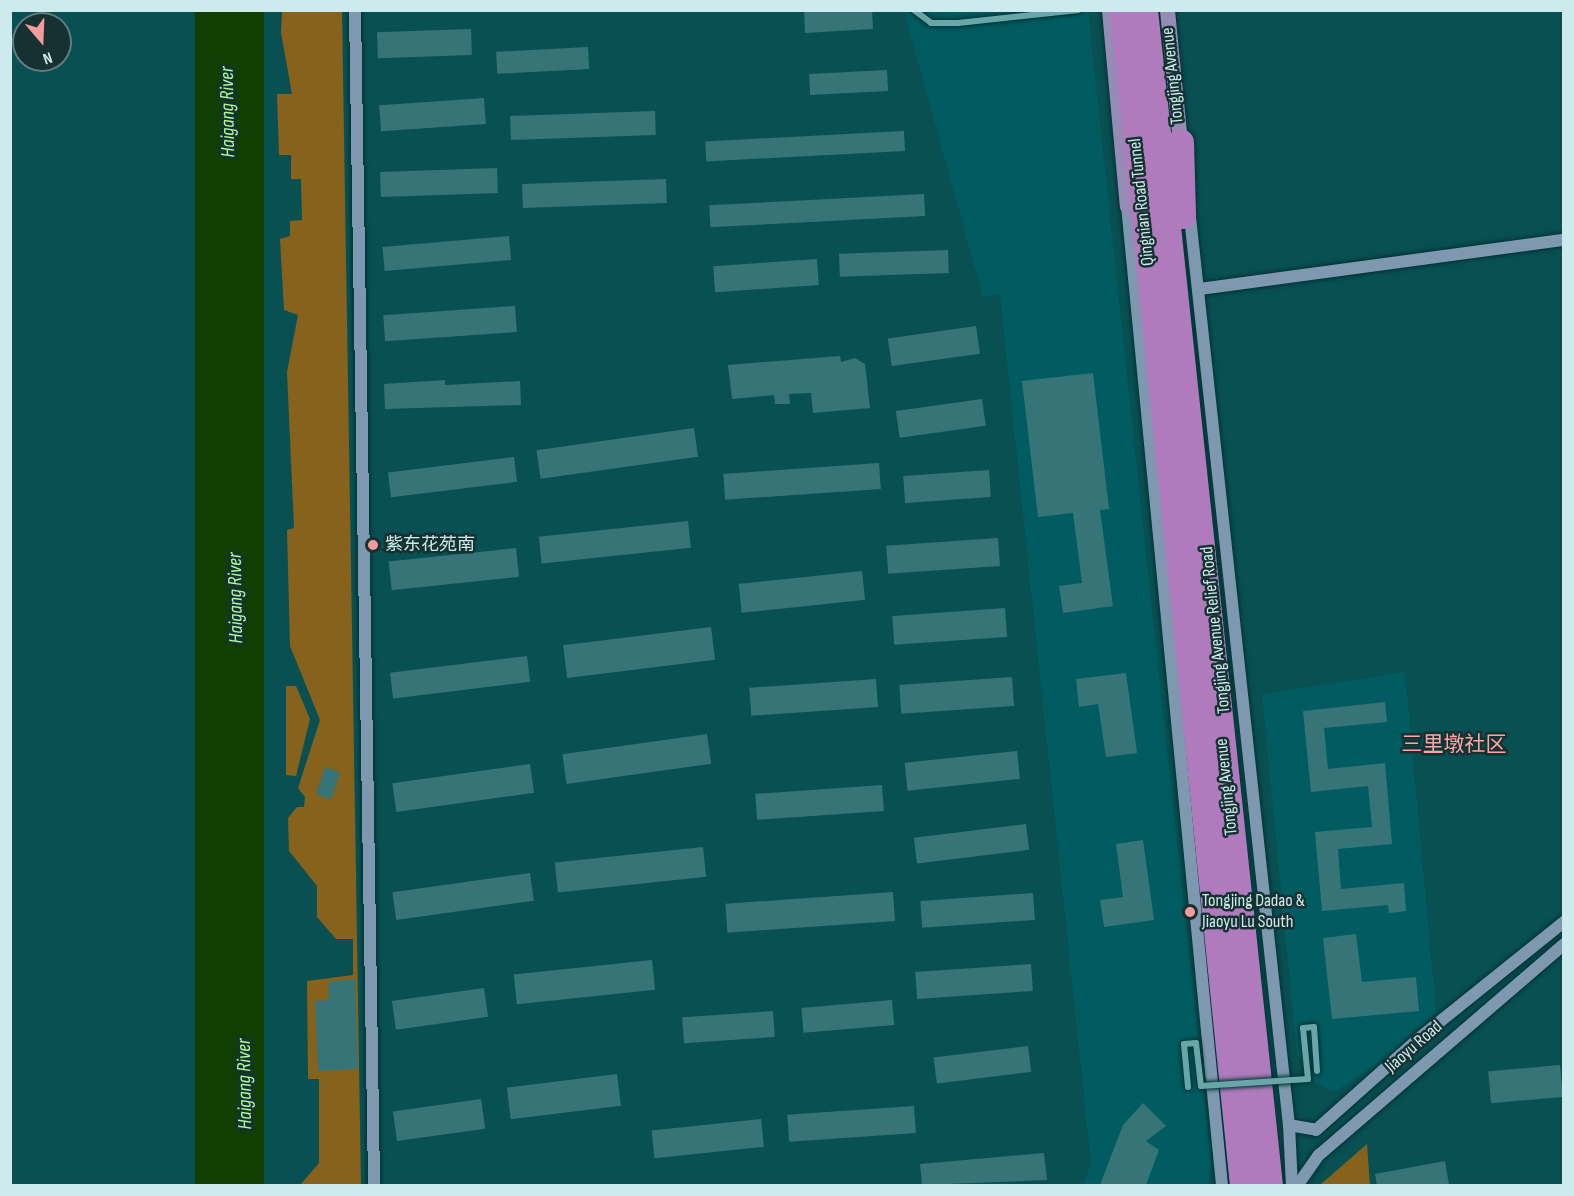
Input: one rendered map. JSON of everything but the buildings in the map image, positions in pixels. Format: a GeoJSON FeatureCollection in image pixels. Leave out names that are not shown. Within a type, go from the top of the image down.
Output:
{"type":"FeatureCollection","features":[{"type":"Feature","properties":{"kind":"highway","name":"Qingnian Road Tunnel"},"geometry":{"type":"LineString","coordinates":[[1123,10],[1173,391]]}},
{"type":"Feature","properties":{"kind":"highway","name":"Qingnian Road Tunnel"},"geometry":{"type":"LineString","coordinates":[[1144,10],[1173,391]]}},
{"type":"Feature","properties":{"kind":"highway"},"geometry":{"type":"LineString","coordinates":[[1173,391],[1180,142]]}},
{"type":"Feature","properties":{"kind":"highway"},"geometry":{"type":"LineString","coordinates":[[1127,206],[1173,391]]}},
{"type":"Feature","properties":{"kind":"highway","name":"Tongjing Avenue"},"geometry":{"type":"LineString","coordinates":[[1173,391],[1243,1185]]}},
{"type":"Feature","properties":{"kind":"highway","name":"Tongjing Avenue"},"geometry":{"type":"LineString","coordinates":[[1173,391],[1269,1185]]}},
{"type":"Feature","properties":{"kind":"main road"},"geometry":{"type":"LineString","coordinates":[[1109,10],[1127,206]]}},
{"type":"Feature","properties":{"kind":"main road","name":"Tongjing Avenue"},"geometry":{"type":"LineString","coordinates":[[1167,10],[1180,142]]}},
{"type":"Feature","properties":{"kind":"street"},"geometry":{"type":"LineString","coordinates":[[355,10],[374,1185]]}},
{"type":"Feature","properties":{"kind":"street"},"geometry":{"type":"LineString","coordinates":[[914,10],[932,23],[958,23],[1078,10]]}},
{"type":"Feature","properties":{"kind":"street","name":"Tongjing Avenue Relief Road"},"geometry":{"type":"LineString","coordinates":[[1180,142],[1200,289],[1289,1125],[1292,1185]]}},
{"type":"Feature","properties":{"kind":"street"},"geometry":{"type":"LineString","coordinates":[[1127,206],[1222,1185]]}},
{"type":"Feature","properties":{"kind":"street"},"geometry":{"type":"LineString","coordinates":[[1200,289],[1563,240]]}},
{"type":"Feature","properties":{"kind":"street","name":"Jiaoyu Road"},"geometry":{"type":"LineString","coordinates":[[1289,1125],[1316,1130],[1417,1040],[1563,922]]}},
{"type":"Feature","properties":{"kind":"street","name":"Jiaoyu Road"},"geometry":{"type":"LineString","coordinates":[[1297,1185],[1319,1155],[1563,944]]}},
{"type":"Feature","properties":{"kind":"street"},"geometry":{"type":"LineString","coordinates":[[1188,1087],[1185,1044],[1196,1043],[1201,1086],[1308,1079],[1303,1028],[1314,1027],[1317,1071]]}},
{"type":"Feature","properties":{"kind":"shaded area"},"geometry":{"type":"Polygon","coordinates":[[[282,11],[342,11],[361,1185],[300,1185],[319,1163],[319,1079],[308,1079],[307,981],[353,975],[353,939],[336,939],[317,917],[317,886],[289,851],[288,818],[297,807],[304,807],[305,797],[298,788],[320,720],[290,646],[287,530],[294,528],[287,372],[298,315],[284,310],[280,239],[290,236],[290,221],[302,220],[301,179],[291,179],[291,155],[279,155],[277,94],[292,94],[281,33],[282,11]]]}},
{"type":"Feature","properties":{"kind":"shaded area"},"geometry":{"type":"Polygon","coordinates":[[[904,11],[1088,11],[1211,1162],[1208,1185],[1083,1185],[1091,1163],[1000,294],[983,297],[904,11]]]}},
{"type":"Feature","properties":{"kind":"shaded area"},"geometry":{"type":"Polygon","coordinates":[[[1405,672],[1436,1012],[1381,1063],[1334,1092],[1315,1083],[1297,1053],[1262,694],[1405,672]]]}},
{"type":"Feature","properties":{"kind":"shaded area"},"geometry":{"type":"Polygon","coordinates":[[[286,686],[296,686],[310,719],[296,776],[286,775],[286,686]]]}},
{"type":"Feature","properties":{"kind":"shaded area"},"geometry":{"type":"Polygon","coordinates":[[[1367,1144],[1370,1185],[1321,1185],[1321,1184],[1367,1144]]]}},
{"type":"Feature","properties":{"kind":"water","name":"Haigang River"},"geometry":{"type":"Polygon","coordinates":[[[195,11],[264,11],[264,1185],[195,1185],[195,11]]]}},
{"type":"Feature","properties":{"kind":"place","name":"紫东花苑南"},"geometry":{"type":"Point","coordinates":[373,545]}},
{"type":"Feature","properties":{"kind":"place","name":"Tongjing Dadao & Jiaoyu Lu South"},"geometry":{"type":"Point","coordinates":[1190,912]}},
{"type":"Feature","properties":{"kind":"district","name":"三里墩社区"},"geometry":{"type":"Point","coordinates":[1454,745]}}]}
